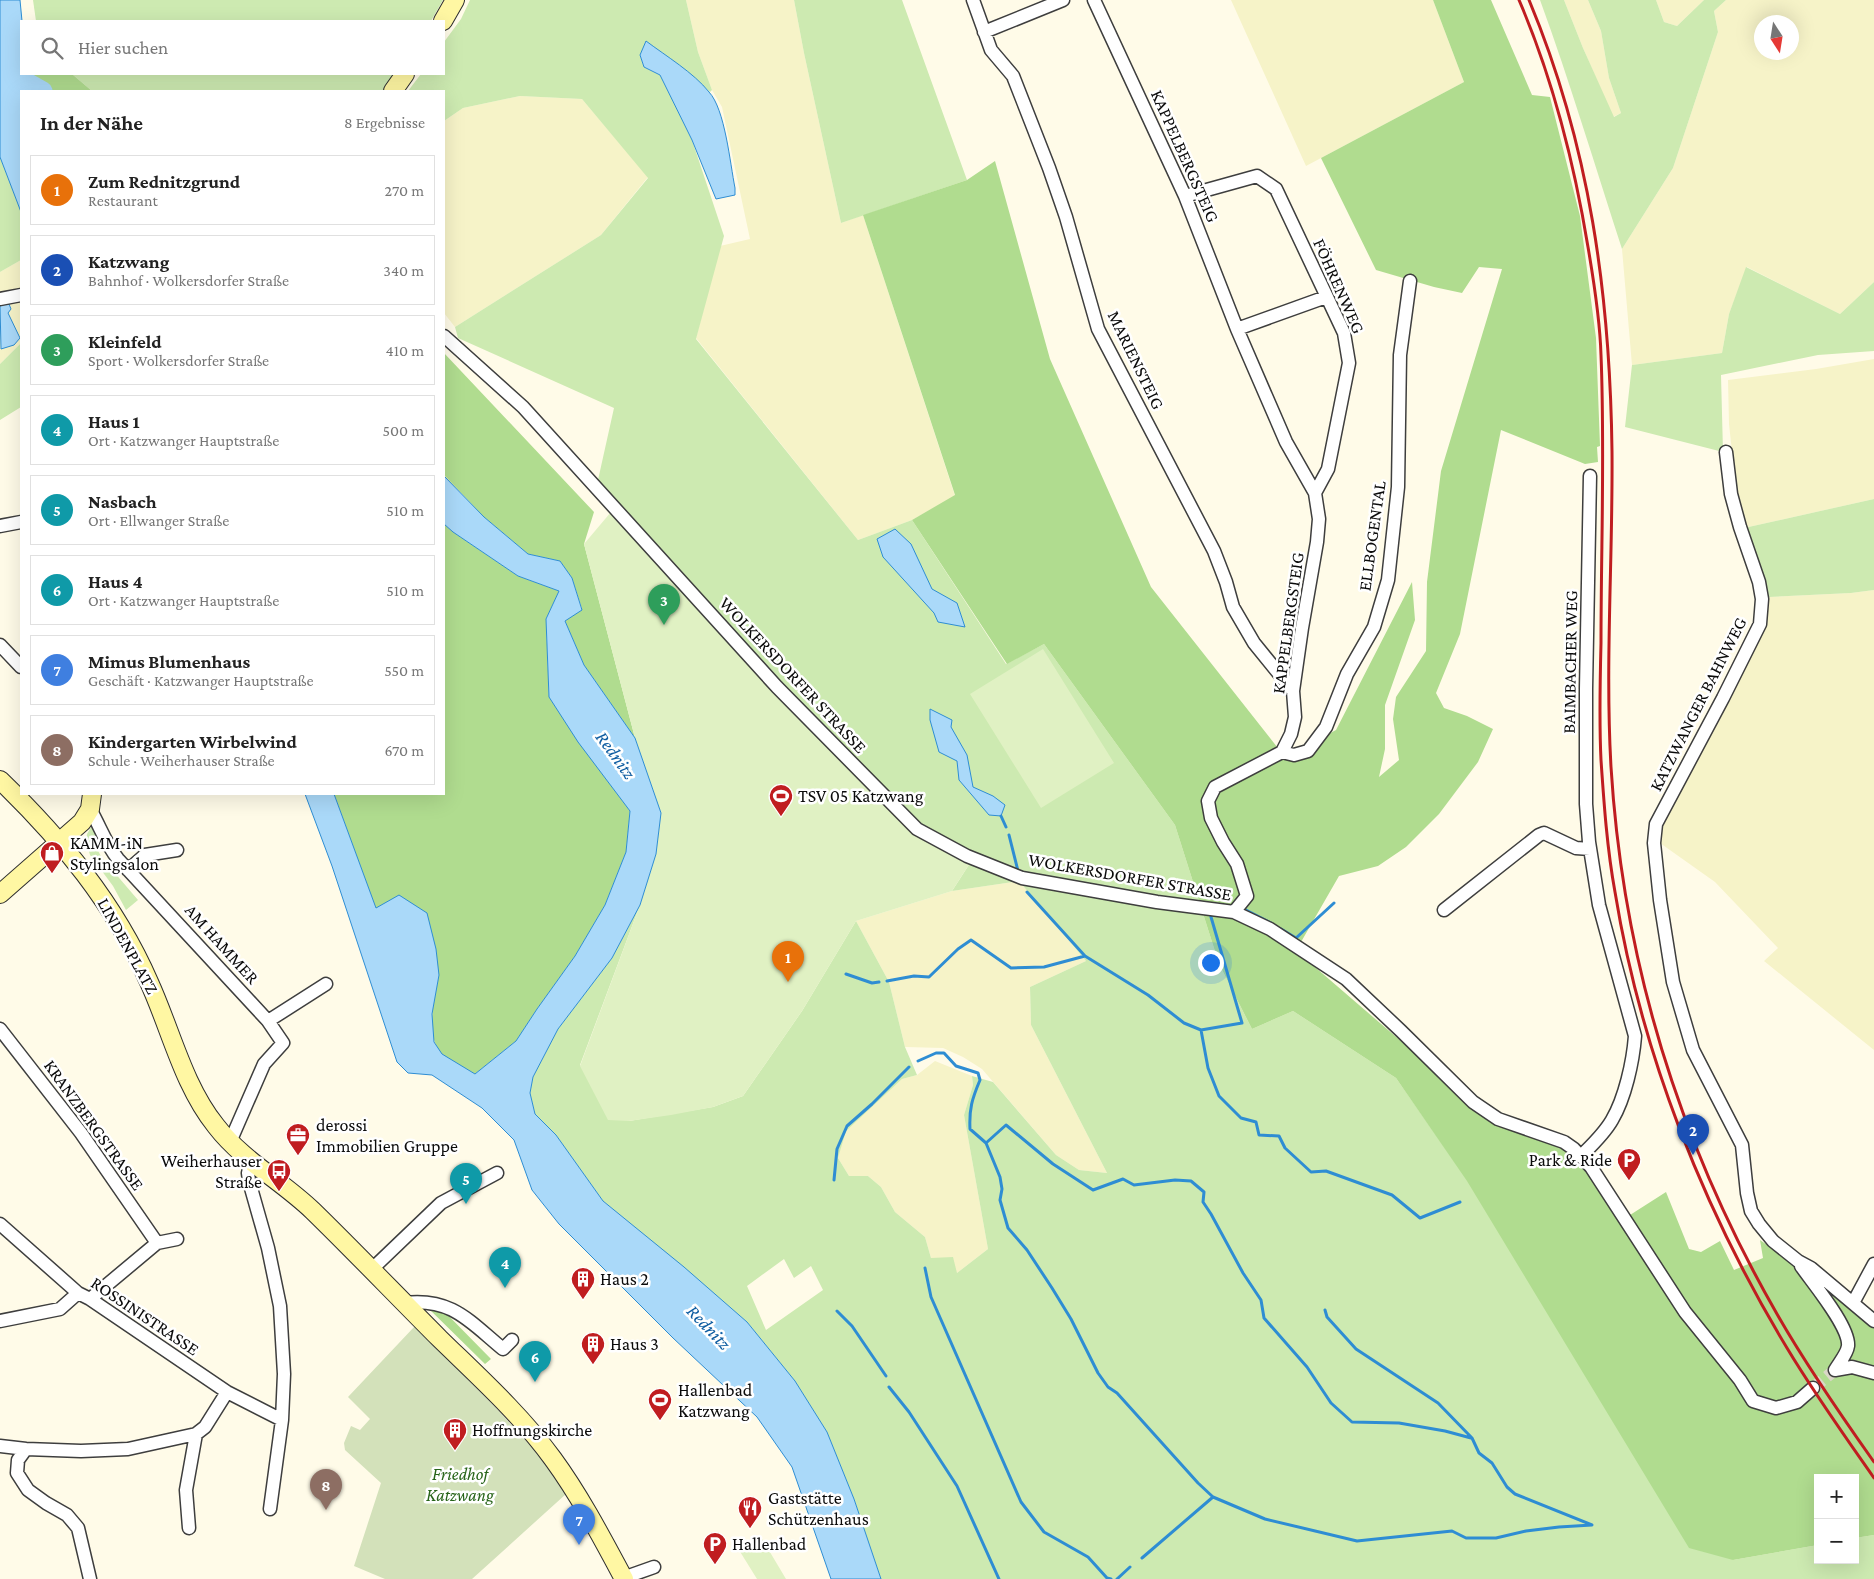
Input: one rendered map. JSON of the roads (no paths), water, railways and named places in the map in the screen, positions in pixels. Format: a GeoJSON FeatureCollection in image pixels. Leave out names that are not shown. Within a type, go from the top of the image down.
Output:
{"type":"FeatureCollection","features":[{"type":"Feature","properties":{"kind":"main road"},"geometry":{"type":"LineString","coordinates":[[444,20],[455,0]]}},
{"type":"Feature","properties":{"kind":"main road"},"geometry":{"type":"LineString","coordinates":[[394,90],[405,75]]}},
{"type":"Feature","properties":{"kind":"main road","name":"LINDENPLATZ"},"geometry":{"type":"LineString","coordinates":[[0,780],[59,842],[98,891],[128,940],[150,982],[203,1108],[230,1142],[300,1199],[504,1403],[544,1447],[577,1495],[623,1579]]}},
{"type":"Feature","properties":{"kind":"main road"},"geometry":{"type":"LineString","coordinates":[[0,894],[82,822],[91,801]]}},
{"type":"Feature","properties":{"kind":"street","name":"MARIENSTEIG"},"geometry":{"type":"LineString","coordinates":[[973,0],[991,50],[1013,76],[1046,158],[1066,217],[1098,329],[1214,551],[1233,607],[1254,643],[1293,691]]}},
{"type":"Feature","properties":{"kind":"street"},"geometry":{"type":"LineString","coordinates":[[984,32],[1063,0]]}},
{"type":"Feature","properties":{"kind":"street","name":"KAPPELBERGSTEIG"},"geometry":{"type":"LineString","coordinates":[[1094,0],[1185,196],[1237,329],[1286,442],[1315,493],[1319,519],[1318,542],[1302,628],[1293,691],[1295,717],[1291,734],[1282,752]]}},
{"type":"Feature","properties":{"kind":"street","name":"FÖHRENWEG"},"geometry":{"type":"LineString","coordinates":[[1185,196],[1257,176],[1276,189],[1344,333],[1349,363],[1328,469],[1315,493]]}},
{"type":"Feature","properties":{"kind":"street","name":"ELLBOGENTAL"},"geometry":{"type":"LineString","coordinates":[[1282,752],[1294,755],[1308,751],[1326,727],[1347,674],[1374,627],[1388,580],[1398,487],[1400,355],[1410,281]]}},
{"type":"Feature","properties":{"kind":"street"},"geometry":{"type":"LineString","coordinates":[[0,299],[20,295]]}},
{"type":"Feature","properties":{"kind":"street"},"geometry":{"type":"LineString","coordinates":[[1237,329],[1326,297]]}},
{"type":"Feature","properties":{"kind":"street","name":"WOLKERSDORFER STRASSE"},"geometry":{"type":"LineString","coordinates":[[445,337],[523,407],[777,687],[917,829],[967,856],[1022,878],[1157,902],[1234,912],[1270,929],[1346,979],[1473,1102],[1498,1119],[1564,1142],[1581,1156],[1597,1175],[1686,1312],[1740,1380],[1753,1401],[1776,1408],[1797,1402],[1813,1388]]}},
{"type":"Feature","properties":{"kind":"street","name":"KATZWANGER BAHNWEG"},"geometry":{"type":"LineString","coordinates":[[1726,452],[1731,494],[1759,582],[1762,599],[1760,624],[1724,698],[1656,824],[1654,843],[1660,900],[1673,982],[1691,1042],[1708,1081],[1742,1145],[1750,1211],[1758,1224],[1773,1241],[1798,1262]]}},
{"type":"Feature","properties":{"kind":"street","name":"BAIMBACHER WEG"},"geometry":{"type":"LineString","coordinates":[[1581,1156],[1604,1131],[1616,1112],[1634,1053],[1635,1036],[1599,905],[1590,849],[1586,804],[1590,476]]}},
{"type":"Feature","properties":{"kind":"street"},"geometry":{"type":"LineString","coordinates":[[0,526],[20,522]]}},
{"type":"Feature","properties":{"kind":"street"},"geometry":{"type":"LineString","coordinates":[[0,645],[20,666]]}},
{"type":"Feature","properties":{"kind":"street"},"geometry":{"type":"LineString","coordinates":[[1234,912],[1247,896],[1237,864],[1222,842],[1211,818],[1208,801],[1215,786],[1282,752]]}},
{"type":"Feature","properties":{"kind":"street"},"geometry":{"type":"LineString","coordinates":[[91,801],[109,847],[128,870],[147,852],[177,850]]}},
{"type":"Feature","properties":{"kind":"street"},"geometry":{"type":"LineString","coordinates":[[1444,910],[1539,835],[1544,833],[1576,848],[1590,849]]}},
{"type":"Feature","properties":{"kind":"street","name":"AM HAMMER"},"geometry":{"type":"LineString","coordinates":[[128,870],[268,1021],[283,1043],[264,1064],[230,1142]]}},
{"type":"Feature","properties":{"kind":"street"},"geometry":{"type":"LineString","coordinates":[[268,1021],[326,984]]}},
{"type":"Feature","properties":{"kind":"street","name":"KRANZBERGSTRASSE"},"geometry":{"type":"LineString","coordinates":[[0,1029],[82,1133],[156,1243]]}},
{"type":"Feature","properties":{"kind":"street"},"geometry":{"type":"LineString","coordinates":[[251,1161],[248,1172],[249,1181],[268,1248],[280,1306],[284,1374],[282,1420],[270,1510]]}},
{"type":"Feature","properties":{"kind":"street"},"geometry":{"type":"LineString","coordinates":[[371,1270],[441,1203],[497,1173]]}},
{"type":"Feature","properties":{"kind":"street","name":"ROSSINISTRASSE"},"geometry":{"type":"LineString","coordinates":[[0,1224],[78,1293],[90,1299],[227,1392],[282,1420]]}},
{"type":"Feature","properties":{"kind":"street"},"geometry":{"type":"LineString","coordinates":[[90,1299],[156,1243],[177,1239]]}},
{"type":"Feature","properties":{"kind":"street"},"geometry":{"type":"LineString","coordinates":[[1798,1262],[1811,1268],[1874,1321]]}},
{"type":"Feature","properties":{"kind":"street"},"geometry":{"type":"LineString","coordinates":[[1798,1262],[1834,1312],[1846,1336],[1848,1345],[1835,1370],[1852,1368],[1874,1373]]}},
{"type":"Feature","properties":{"kind":"street"},"geometry":{"type":"LineString","coordinates":[[1852,1303],[1874,1264]]}},
{"type":"Feature","properties":{"kind":"street"},"geometry":{"type":"LineString","coordinates":[[0,1321],[60,1309],[78,1293]]}},
{"type":"Feature","properties":{"kind":"street"},"geometry":{"type":"LineString","coordinates":[[404,1303],[426,1301],[445,1305],[460,1314],[504,1349],[512,1340]]}},
{"type":"Feature","properties":{"kind":"street"},"geometry":{"type":"LineString","coordinates":[[0,1446],[81,1451],[128,1449],[196,1434],[205,1427],[227,1392]]}},
{"type":"Feature","properties":{"kind":"street"},"geometry":{"type":"LineString","coordinates":[[189,1528],[186,1490],[196,1434]]}},
{"type":"Feature","properties":{"kind":"street"},"geometry":{"type":"LineString","coordinates":[[26,1449],[18,1460],[16,1473],[28,1490],[67,1515],[78,1528],[90,1579]]}},
{"type":"Feature","properties":{"kind":"street"},"geometry":{"type":"LineString","coordinates":[[623,1579],[654,1567]]}},
{"type":"Feature","properties":{"kind":"water"},"geometry":{"type":"Polygon","coordinates":[[[0,0],[20,0],[22,20],[20,20],[20,75],[30,75],[33,90],[20,90],[20,209],[0,157],[0,0]]]}},
{"type":"Feature","properties":{"kind":"water"},"geometry":{"type":"Polygon","coordinates":[[[646,41],[696,78],[715,100],[726,137],[735,195],[716,199],[692,140],[660,75],[644,67],[640,55],[646,41]]]}},
{"type":"Feature","properties":{"kind":"water"},"geometry":{"type":"Polygon","coordinates":[[[9,304],[11,309],[8,313],[20,338],[14,345],[1,349],[0,305],[9,304]]]}},
{"type":"Feature","properties":{"kind":"water"},"geometry":{"type":"Polygon","coordinates":[[[445,477],[484,517],[528,554],[560,561],[572,578],[582,610],[565,621],[584,665],[635,738],[661,813],[656,854],[640,905],[612,958],[558,1029],[533,1077],[530,1093],[535,1114],[556,1135],[603,1201],[684,1267],[747,1322],[795,1381],[827,1432],[854,1499],[881,1579],[831,1579],[792,1467],[757,1417],[673,1338],[559,1224],[532,1190],[514,1140],[482,1108],[432,1075],[408,1073],[397,1062],[332,866],[305,795],[334,795],[376,908],[399,895],[427,913],[436,949],[439,975],[432,1014],[434,1042],[442,1054],[475,1074],[516,1041],[575,956],[605,905],[626,852],[630,811],[578,742],[549,697],[546,619],[559,591],[518,576],[445,525],[445,477]]]}},
{"type":"Feature","properties":{"kind":"water"},"geometry":{"type":"Polygon","coordinates":[[[895,529],[911,544],[932,589],[957,603],[965,627],[938,622],[934,613],[883,557],[877,539],[895,529]]]}},
{"type":"Feature","properties":{"kind":"water"},"geometry":{"type":"Polygon","coordinates":[[[930,709],[952,720],[951,727],[967,755],[973,787],[993,796],[1005,805],[1001,816],[989,815],[959,780],[957,761],[939,752],[930,720],[930,709]]]}},
{"type":"Feature","properties":{"kind":"waterway","name":"Rednitz"},"geometry":{"type":"LineString","coordinates":[[11,73],[41,90]]}},
{"type":"Feature","properties":{"kind":"waterway"},"geometry":{"type":"LineString","coordinates":[[1001,816],[1006,827]]}},
{"type":"Feature","properties":{"kind":"waterway"},"geometry":{"type":"LineString","coordinates":[[1009,835],[1018,871]]}},
{"type":"Feature","properties":{"kind":"waterway"},"geometry":{"type":"LineString","coordinates":[[1027,892],[1085,956]]}},
{"type":"Feature","properties":{"kind":"waterway"},"geometry":{"type":"LineString","coordinates":[[1281,929],[1296,938],[1334,903]]}},
{"type":"Feature","properties":{"kind":"waterway"},"geometry":{"type":"LineString","coordinates":[[1244,909],[1271,923]]}},
{"type":"Feature","properties":{"kind":"waterway"},"geometry":{"type":"LineString","coordinates":[[887,981],[914,976],[929,977],[958,949],[971,940],[1011,968],[1044,967],[1085,956],[1148,995],[1184,1023],[1201,1030],[1242,1023],[1211,917]]}},
{"type":"Feature","properties":{"kind":"waterway"},"geometry":{"type":"LineString","coordinates":[[846,974],[872,983],[879,982]]}},
{"type":"Feature","properties":{"kind":"waterway"},"geometry":{"type":"LineString","coordinates":[[1201,1030],[1208,1068],[1219,1096],[1241,1118],[1256,1122],[1259,1135],[1279,1136],[1285,1148],[1311,1172],[1326,1171],[1392,1195],[1420,1218],[1460,1202]]}},
{"type":"Feature","properties":{"kind":"waterway"},"geometry":{"type":"LineString","coordinates":[[918,1061],[936,1053],[944,1053],[956,1066],[978,1073],[980,1080],[972,1104],[970,1129],[986,1143],[1006,1125],[1053,1164],[1093,1190],[1123,1179],[1134,1185],[1175,1180],[1191,1181],[1204,1192],[1203,1202],[1243,1273],[1261,1300],[1264,1318],[1307,1367],[1331,1403],[1352,1422],[1399,1423],[1445,1431],[1471,1438]]}},
{"type":"Feature","properties":{"kind":"waterway"},"geometry":{"type":"LineString","coordinates":[[834,1180],[837,1149],[847,1126],[909,1067]]}},
{"type":"Feature","properties":{"kind":"waterway"},"geometry":{"type":"LineString","coordinates":[[986,1143],[1000,1177],[1002,1189],[1000,1200],[1008,1228],[1027,1250],[1052,1288],[1071,1319],[1098,1373],[1108,1387],[1117,1393],[1198,1483],[1213,1497],[1265,1519],[1357,1541],[1452,1531],[1466,1538],[1496,1538],[1526,1531],[1592,1525],[1515,1494],[1507,1487],[1492,1463],[1479,1453],[1472,1438],[1438,1403],[1356,1349],[1327,1317],[1325,1310]]}},
{"type":"Feature","properties":{"kind":"waterway"},"geometry":{"type":"LineString","coordinates":[[925,1268],[931,1297],[1021,1502],[1044,1532],[1088,1557],[1107,1578],[1111,1579]]}},
{"type":"Feature","properties":{"kind":"waterway"},"geometry":{"type":"LineString","coordinates":[[837,1311],[852,1326],[886,1376]]}},
{"type":"Feature","properties":{"kind":"waterway"},"geometry":{"type":"LineString","coordinates":[[889,1387],[909,1412],[957,1486],[999,1579]]}},
{"type":"Feature","properties":{"kind":"waterway"},"geometry":{"type":"LineString","coordinates":[[1142,1558],[1213,1497]]}},
{"type":"Feature","properties":{"kind":"waterway"},"geometry":{"type":"LineString","coordinates":[[1117,1579],[1130,1567]]}},
{"type":"Feature","properties":{"kind":"tunnel"},"geometry":{"type":"LineString","coordinates":[[1813,1388],[1835,1370]]}},
{"type":"Feature","properties":{"kind":"railway"},"geometry":{"type":"LineString","coordinates":[[1519,0],[1552,90],[1569,152],[1582,215],[1598,314],[1603,427],[1601,760],[1610,859],[1626,952],[1641,1011],[1679,1128],[1728,1241],[1797,1365],[1874,1478]]}},
{"type":"Feature","properties":{"kind":"railway"},"geometry":{"type":"LineString","coordinates":[[1529,0],[1550,55],[1582,166],[1601,278],[1607,335],[1612,451],[1609,649],[1611,767],[1628,911],[1643,981],[1662,1050],[1685,1118],[1712,1185],[1743,1250],[1777,1314],[1800,1352],[1874,1462]]}},
{"type":"Feature","properties":{"kind":"place","name":"Kleinfeld"},"geometry":{"type":"Point","coordinates":[664,625]}},
{"type":"Feature","properties":{"kind":"place","name":"TSV 05 Katzwang"},"geometry":{"type":"Point","coordinates":[781,817]}},
{"type":"Feature","properties":{"kind":"place","name":"KAMM-iN Stylingsalon"},"geometry":{"type":"Point","coordinates":[52,874]}},
{"type":"Feature","properties":{"kind":"place","name":"Zum Rednitzgrund"},"geometry":{"type":"Point","coordinates":[788,982]}},
{"type":"Feature","properties":{"kind":"place","name":"Katzwang"},"geometry":{"type":"Point","coordinates":[1693,1155]}},
{"type":"Feature","properties":{"kind":"place","name":"derossi Immobilien Gruppe"},"geometry":{"type":"Point","coordinates":[298,1156]}},
{"type":"Feature","properties":{"kind":"place","name":"Park & Ride"},"geometry":{"type":"Point","coordinates":[1629,1181]}},
{"type":"Feature","properties":{"kind":"place","name":"Weiherhauser Straße"},"geometry":{"type":"Point","coordinates":[279,1192]}},
{"type":"Feature","properties":{"kind":"place","name":"Nasbach"},"geometry":{"type":"Point","coordinates":[466,1204]}},
{"type":"Feature","properties":{"kind":"place","name":"Haus 1"},"geometry":{"type":"Point","coordinates":[505,1288]}},
{"type":"Feature","properties":{"kind":"place","name":"Haus 2"},"geometry":{"type":"Point","coordinates":[583,1300]}},
{"type":"Feature","properties":{"kind":"place","name":"Haus 3"},"geometry":{"type":"Point","coordinates":[593,1365]}},
{"type":"Feature","properties":{"kind":"place","name":"Haus 4"},"geometry":{"type":"Point","coordinates":[535,1382]}},
{"type":"Feature","properties":{"kind":"place","name":"Hallenbad Katzwang"},"geometry":{"type":"Point","coordinates":[660,1421]}},
{"type":"Feature","properties":{"kind":"place","name":"Hoffnungskirche"},"geometry":{"type":"Point","coordinates":[455,1451]}},
{"type":"Feature","properties":{"kind":"place","name":"Kindergarten Wirbelwind"},"geometry":{"type":"Point","coordinates":[326,1510]}},
{"type":"Feature","properties":{"kind":"place","name":"Gaststätte Schützenhaus"},"geometry":{"type":"Point","coordinates":[750,1529]}},
{"type":"Feature","properties":{"kind":"place","name":"Mimus Blumenhaus"},"geometry":{"type":"Point","coordinates":[579,1545]}},
{"type":"Feature","properties":{"kind":"place","name":"Hallenbad"},"geometry":{"type":"Point","coordinates":[715,1565]}},
{"type":"Feature","properties":{"kind":"park label","name":"Friedhof Katzwang"},"geometry":{"type":"Point","coordinates":[460,1484]}}]}
